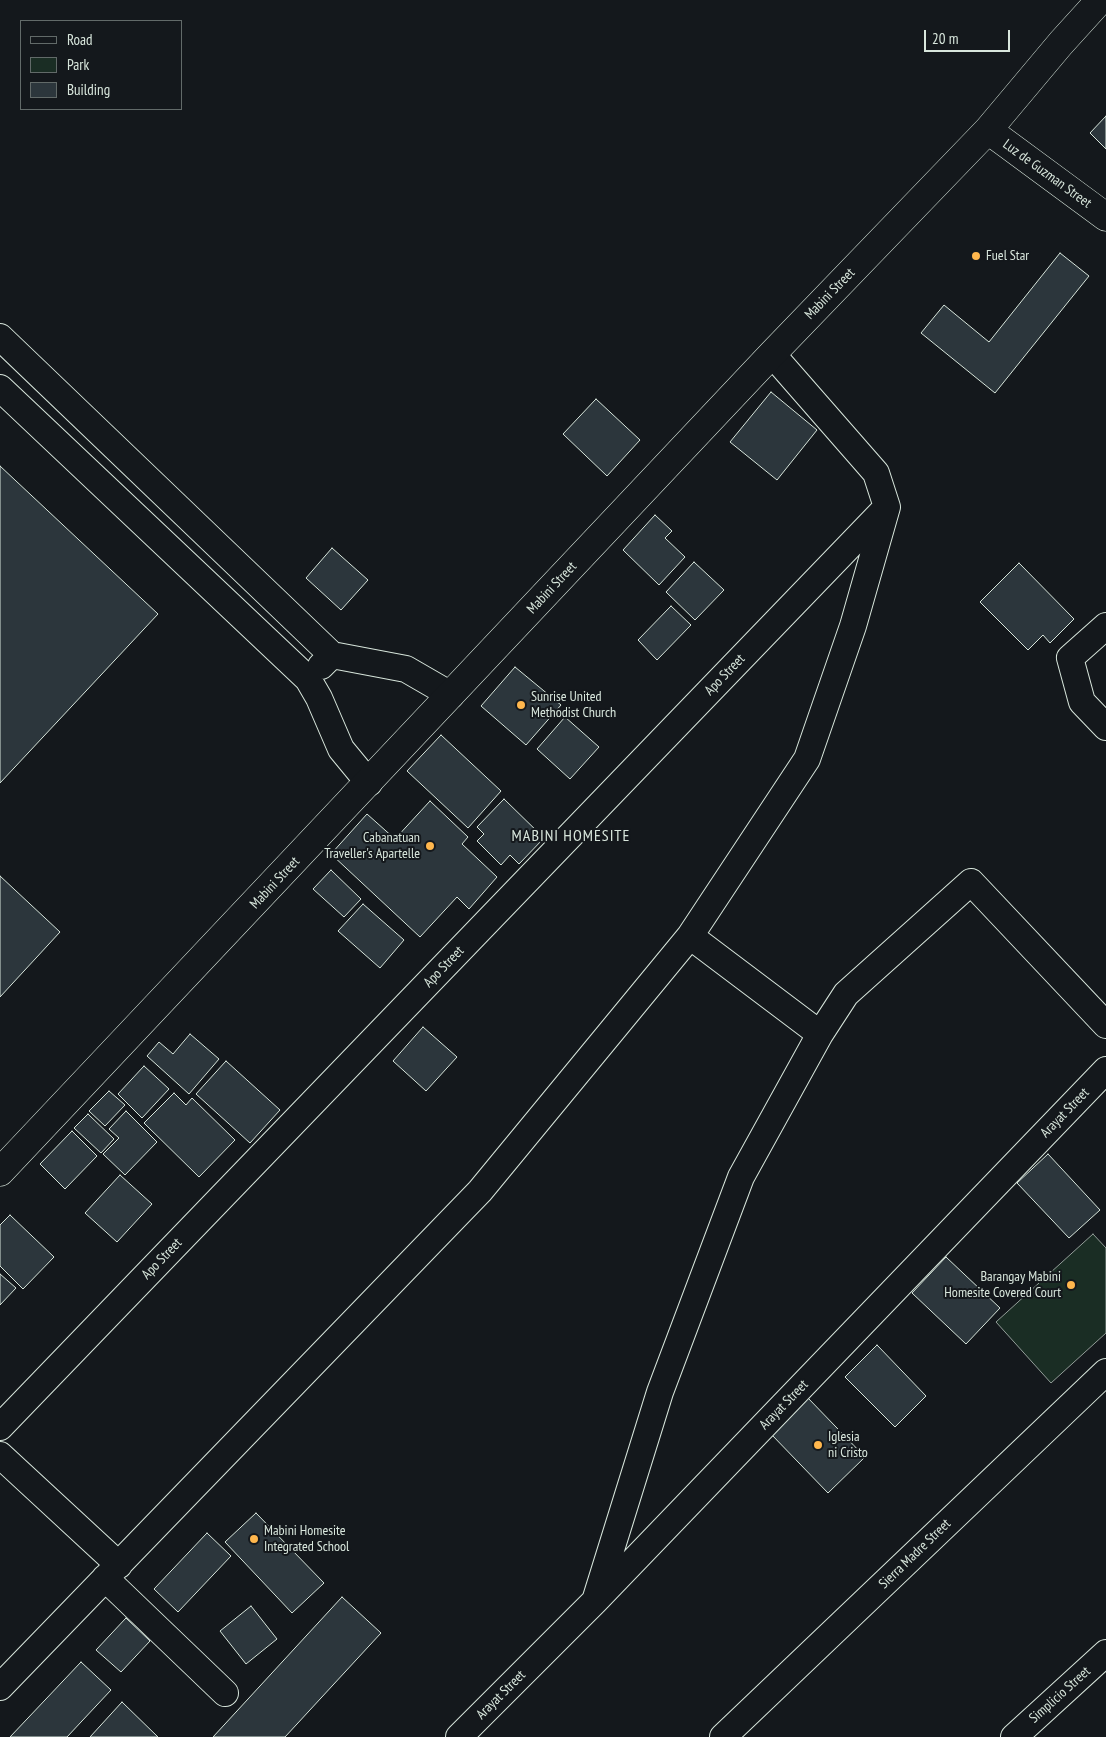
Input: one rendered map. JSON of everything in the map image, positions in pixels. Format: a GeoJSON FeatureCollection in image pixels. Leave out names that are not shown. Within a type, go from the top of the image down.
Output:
{"type":"FeatureCollection","features":[{"type":"Feature","properties":{"kind":"main road","name":"Mabini Street"},"geometry":{"type":"LineString","coordinates":[[0,1172],[772,354],[988,130],[1100,0]]}},
{"type":"Feature","properties":{"kind":"main road","name":"Luz de Guzman Street"},"geometry":{"type":"LineString","coordinates":[[988,130],[1106,217]]}},
{"type":"Feature","properties":{"kind":"street"},"geometry":{"type":"LineString","coordinates":[[0,337],[332,654],[406,668],[451,695]]}},
{"type":"Feature","properties":{"kind":"street"},"geometry":{"type":"LineString","coordinates":[[0,1688],[480,1191],[690,936],[807,759],[853,626],[887,507],[876,473],[772,354]]}},
{"type":"Feature","properties":{"kind":"street"},"geometry":{"type":"LineString","coordinates":[[0,388],[308,679],[319,698],[342,749],[369,783]]}},
{"type":"Feature","properties":{"kind":"street","name":"Apo Street"},"geometry":{"type":"LineString","coordinates":[[0,1427],[887,507]]}},
{"type":"Feature","properties":{"kind":"street"},"geometry":{"type":"LineString","coordinates":[[1106,626],[1070,658],[1082,702],[1106,727]]}},
{"type":"Feature","properties":{"kind":"street"},"geometry":{"type":"LineString","coordinates":[[308,679],[332,654]]}},
{"type":"Feature","properties":{"kind":"street"},"geometry":{"type":"LineString","coordinates":[[595,1601],[660,1392],[741,1176],[820,1034],[846,994],[971,882],[1106,1025]]}},
{"type":"Feature","properties":{"kind":"street"},"geometry":{"type":"LineString","coordinates":[[690,936],[820,1034]]}},
{"type":"Feature","properties":{"kind":"street","name":"Arayat Street"},"geometry":{"type":"LineString","coordinates":[[458,1737],[595,1601],[1106,1070]]}},
{"type":"Feature","properties":{"kind":"street","name":"Sierra Madre Street"},"geometry":{"type":"LineString","coordinates":[[723,1737],[1106,1372]]}},
{"type":"Feature","properties":{"kind":"street"},"geometry":{"type":"LineString","coordinates":[[0,1456],[225,1693]]}},
{"type":"Feature","properties":{"kind":"street","name":"Simplicio Street"},"geometry":{"type":"LineString","coordinates":[[1014,1737],[1106,1653]]}},
{"type":"Feature","properties":{"kind":"green space","name":"Barangay Mabini Homesite Covered Court"},"geometry":{"type":"Polygon","coordinates":[[[1093,1234],[1106,1248],[1106,1333],[1051,1383],[996,1322],[1093,1234]]]}},
{"type":"Feature","properties":{"kind":"building"},"geometry":{"type":"Polygon","coordinates":[[[1106,116],[1106,149],[1090,133],[1106,116]]]}},
{"type":"Feature","properties":{"kind":"building"},"geometry":{"type":"Polygon","coordinates":[[[1060,253],[1089,276],[995,393],[921,333],[944,305],[989,342],[1060,253]]]}},
{"type":"Feature","properties":{"kind":"building"},"geometry":{"type":"Polygon","coordinates":[[[771,392],[817,430],[777,480],[730,442],[771,392]]]}},
{"type":"Feature","properties":{"kind":"building"},"geometry":{"type":"Polygon","coordinates":[[[596,399],[640,440],[607,476],[563,434],[596,399]]]}},
{"type":"Feature","properties":{"kind":"building"},"geometry":{"type":"Polygon","coordinates":[[[0,466],[158,614],[0,783],[0,466]]]}},
{"type":"Feature","properties":{"kind":"building"},"geometry":{"type":"Polygon","coordinates":[[[655,515],[672,531],[665,538],[685,557],[659,585],[623,550],[655,515]]]}},
{"type":"Feature","properties":{"kind":"building"},"geometry":{"type":"Polygon","coordinates":[[[332,548],[368,580],[341,610],[306,578],[332,548]]]}},
{"type":"Feature","properties":{"kind":"building"},"geometry":{"type":"Polygon","coordinates":[[[694,562],[724,590],[695,620],[666,592],[694,562]]]}},
{"type":"Feature","properties":{"kind":"building"},"geometry":{"type":"Polygon","coordinates":[[[1019,563],[1074,619],[1050,643],[1043,635],[1028,650],[980,602],[1019,563]]]}},
{"type":"Feature","properties":{"kind":"building"},"geometry":{"type":"Polygon","coordinates":[[[671,606],[691,625],[657,660],[638,640],[671,606]]]}},
{"type":"Feature","properties":{"kind":"building","name":"Sunrise United Methodist Church"},"geometry":{"type":"Polygon","coordinates":[[[515,667],[561,705],[526,745],[481,706],[515,667]]]}},
{"type":"Feature","properties":{"kind":"building"},"geometry":{"type":"Polygon","coordinates":[[[565,717],[599,747],[570,779],[537,749],[565,717]]]}},
{"type":"Feature","properties":{"kind":"building"},"geometry":{"type":"Polygon","coordinates":[[[441,735],[501,791],[468,828],[407,771],[441,735]]]}},
{"type":"Feature","properties":{"kind":"building"},"geometry":{"type":"Polygon","coordinates":[[[504,799],[544,838],[519,864],[510,855],[501,865],[477,841],[484,834],[477,827],[504,799]]]}},
{"type":"Feature","properties":{"kind":"building"},"geometry":{"type":"Polygon","coordinates":[[[430,801],[468,837],[462,844],[497,877],[469,909],[457,897],[420,937],[331,854],[367,814],[395,839],[430,801]]]}},
{"type":"Feature","properties":{"kind":"building"},"geometry":{"type":"Polygon","coordinates":[[[331,870],[361,899],[344,917],[313,889],[331,870]]]}},
{"type":"Feature","properties":{"kind":"building"},"geometry":{"type":"Polygon","coordinates":[[[0,876],[60,932],[0,997],[0,876]]]}},
{"type":"Feature","properties":{"kind":"building"},"geometry":{"type":"Polygon","coordinates":[[[363,904],[404,940],[380,968],[338,931],[363,904]]]}},
{"type":"Feature","properties":{"kind":"building"},"geometry":{"type":"Polygon","coordinates":[[[423,1027],[457,1057],[426,1091],[393,1061],[423,1027]]]}},
{"type":"Feature","properties":{"kind":"building"},"geometry":{"type":"Polygon","coordinates":[[[190,1034],[219,1059],[189,1094],[147,1056],[159,1042],[173,1054],[190,1034]]]}},
{"type":"Feature","properties":{"kind":"building"},"geometry":{"type":"Polygon","coordinates":[[[226,1061],[280,1110],[250,1143],[196,1094],[226,1061]]]}},
{"type":"Feature","properties":{"kind":"building"},"geometry":{"type":"Polygon","coordinates":[[[144,1066],[169,1089],[142,1118],[118,1094],[144,1066]]]}},
{"type":"Feature","properties":{"kind":"building"},"geometry":{"type":"Polygon","coordinates":[[[109,1091],[125,1105],[105,1126],[89,1111],[109,1091]]]}},
{"type":"Feature","properties":{"kind":"building"},"geometry":{"type":"Polygon","coordinates":[[[174,1093],[186,1105],[192,1098],[235,1140],[199,1177],[144,1123],[174,1093]]]}},
{"type":"Feature","properties":{"kind":"building"},"geometry":{"type":"Polygon","coordinates":[[[126,1111],[157,1142],[125,1175],[103,1154],[119,1138],[109,1129],[126,1111]]]}},
{"type":"Feature","properties":{"kind":"building"},"geometry":{"type":"Polygon","coordinates":[[[88,1114],[114,1139],[101,1153],[74,1128],[88,1114]]]}},
{"type":"Feature","properties":{"kind":"building"},"geometry":{"type":"Polygon","coordinates":[[[72,1131],[97,1156],[65,1189],[40,1164],[72,1131]]]}},
{"type":"Feature","properties":{"kind":"building"},"geometry":{"type":"Polygon","coordinates":[[[1048,1154],[1100,1210],[1069,1238],[1017,1183],[1048,1154]]]}},
{"type":"Feature","properties":{"kind":"building"},"geometry":{"type":"Polygon","coordinates":[[[120,1175],[152,1204],[117,1242],[85,1213],[120,1175]]]}},
{"type":"Feature","properties":{"kind":"building"},"geometry":{"type":"Polygon","coordinates":[[[10,1215],[54,1257],[23,1289],[0,1266],[0,1225],[10,1215]]]}},
{"type":"Feature","properties":{"kind":"building"},"geometry":{"type":"Polygon","coordinates":[[[946,1257],[1000,1308],[966,1344],[912,1293],[946,1257]]]}},
{"type":"Feature","properties":{"kind":"building"},"geometry":{"type":"Polygon","coordinates":[[[0,1274],[16,1288],[0,1305],[0,1274]]]}},
{"type":"Feature","properties":{"kind":"building"},"geometry":{"type":"Polygon","coordinates":[[[877,1345],[926,1396],[895,1427],[845,1377],[877,1345]]]}},
{"type":"Feature","properties":{"kind":"building","name":"Iglesia ni Cristo"},"geometry":{"type":"Polygon","coordinates":[[[807,1397],[865,1457],[828,1493],[770,1433],[807,1397]]]}},
{"type":"Feature","properties":{"kind":"building"},"geometry":{"type":"Polygon","coordinates":[[[256,1513],[324,1583],[292,1613],[225,1542],[256,1513]]]}},
{"type":"Feature","properties":{"kind":"building"},"geometry":{"type":"Polygon","coordinates":[[[207,1533],[231,1556],[178,1612],[154,1589],[207,1533]]]}},
{"type":"Feature","properties":{"kind":"building"},"geometry":{"type":"Polygon","coordinates":[[[342,1597],[381,1633],[285,1737],[213,1737],[342,1597]]]}},
{"type":"Feature","properties":{"kind":"building"},"geometry":{"type":"Polygon","coordinates":[[[251,1606],[277,1639],[246,1664],[220,1631],[251,1606]]]}},
{"type":"Feature","properties":{"kind":"building"},"geometry":{"type":"Polygon","coordinates":[[[126,1618],[150,1641],[121,1672],[96,1650],[126,1618]]]}},
{"type":"Feature","properties":{"kind":"building"},"geometry":{"type":"Polygon","coordinates":[[[81,1662],[111,1690],[67,1737],[10,1737],[81,1662]]]}},
{"type":"Feature","properties":{"kind":"building"},"geometry":{"type":"Polygon","coordinates":[[[122,1702],[158,1737],[90,1737],[122,1702]]]}},
{"type":"Feature","properties":{"kind":"place","name":"Fuel Star"},"geometry":{"type":"Point","coordinates":[976,256]}},
{"type":"Feature","properties":{"kind":"place","name":"Sunrise United Methodist Church"},"geometry":{"type":"Point","coordinates":[521,705]}},
{"type":"Feature","properties":{"kind":"place","name":"Cabanatuan Traveller's Apartelle"},"geometry":{"type":"Point","coordinates":[430,846]}},
{"type":"Feature","properties":{"kind":"place","name":"Barangay Mabini Homesite Covered Court"},"geometry":{"type":"Point","coordinates":[1071,1285]}},
{"type":"Feature","properties":{"kind":"place","name":"Iglesia ni Cristo"},"geometry":{"type":"Point","coordinates":[818,1445]}},
{"type":"Feature","properties":{"kind":"place","name":"Mabini Homesite Integrated School"},"geometry":{"type":"Point","coordinates":[254,1539]}},
{"type":"Feature","properties":{"kind":"district","name":"MABINI HOMESITE"},"geometry":{"type":"Point","coordinates":[571,836]}}]}
